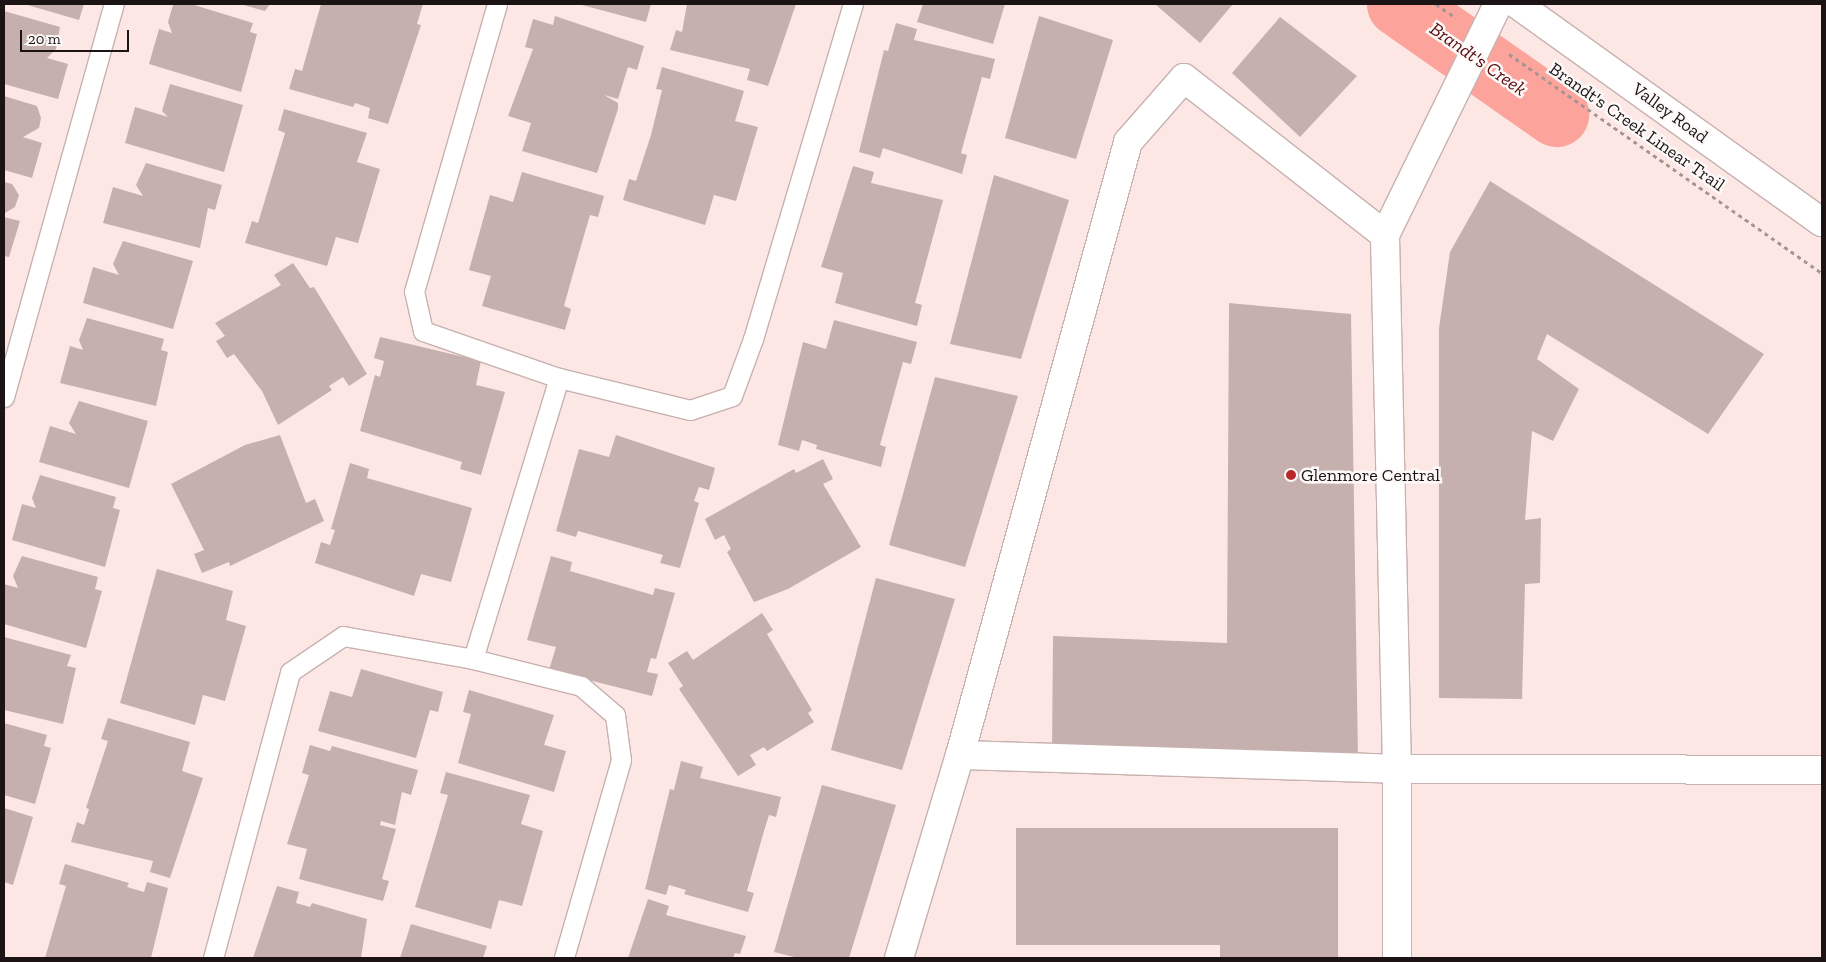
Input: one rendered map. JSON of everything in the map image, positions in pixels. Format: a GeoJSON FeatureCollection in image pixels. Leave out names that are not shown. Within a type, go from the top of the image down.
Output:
{"type":"FeatureCollection","features":[{"type":"Feature","properties":{"kind":"street"},"geometry":{"type":"LineString","coordinates":[[1397,958],[1397,770],[1385,235],[1498,4]]}},
{"type":"Feature","properties":{"kind":"street","name":"Valley Road"},"geometry":{"type":"LineString","coordinates":[[1517,4],[1822,222]]}},
{"type":"Feature","properties":{"kind":"street"},"geometry":{"type":"LineString","coordinates":[[899,958],[960,755],[1128,142],[1184,78],[1385,235]]}},
{"type":"Feature","properties":{"kind":"street"},"geometry":{"type":"LineString","coordinates":[[960,755],[1397,770],[1822,770]]}},
{"type":"Feature","properties":{"kind":"lane"},"geometry":{"type":"LineString","coordinates":[[4,397],[114,4]]}},
{"type":"Feature","properties":{"kind":"lane"},"geometry":{"type":"LineString","coordinates":[[497,4],[414,291],[423,331],[558,378],[690,410],[732,396],[753,339],[854,4]]}},
{"type":"Feature","properties":{"kind":"lane"},"geometry":{"type":"LineString","coordinates":[[473,659],[558,378]]}},
{"type":"Feature","properties":{"kind":"lane"},"geometry":{"type":"LineString","coordinates":[[213,958],[290,672],[343,636],[473,659],[581,686],[615,715],[621,760],[564,958]]}},
{"type":"Feature","properties":{"kind":"path","name":"Brandt's Creek Linear Trail"},"geometry":{"type":"LineString","coordinates":[[1436,4],[1822,272]]}},
{"type":"Feature","properties":{"kind":"building"},"geometry":{"type":"Polygon","coordinates":[[[24,4],[84,4],[79,20],[24,4]]]}},
{"type":"Feature","properties":{"kind":"building"},"geometry":{"type":"Polygon","coordinates":[[[191,4],[253,23],[250,32],[257,34],[241,92],[149,64],[159,29],[172,33],[168,22],[173,5],[191,4]]]}},
{"type":"Feature","properties":{"kind":"building"},"geometry":{"type":"Polygon","coordinates":[[[240,4],[270,4],[265,11],[240,4]]]}},
{"type":"Feature","properties":{"kind":"building"},"geometry":{"type":"Polygon","coordinates":[[[321,4],[423,4],[417,24],[421,25],[388,124],[368,118],[370,108],[355,103],[353,107],[289,89],[295,69],[302,71],[321,4]]]}},
{"type":"Feature","properties":{"kind":"building"},"geometry":{"type":"Polygon","coordinates":[[[578,4],[651,4],[646,22],[578,4]]]}},
{"type":"Feature","properties":{"kind":"building"},"geometry":{"type":"Polygon","coordinates":[[[687,4],[796,4],[768,86],[747,80],[750,69],[670,50],[676,30],[682,32],[687,4]]]}},
{"type":"Feature","properties":{"kind":"building"},"geometry":{"type":"Polygon","coordinates":[[[923,4],[1005,4],[993,44],[917,22],[923,4]]]}},
{"type":"Feature","properties":{"kind":"building"},"geometry":{"type":"Polygon","coordinates":[[[1155,4],[1233,4],[1200,43],[1155,4]]]}},
{"type":"Feature","properties":{"kind":"building"},"geometry":{"type":"Polygon","coordinates":[[[4,11],[60,27],[56,49],[47,58],[68,64],[58,99],[4,84],[4,11]]]}},
{"type":"Feature","properties":{"kind":"building"},"geometry":{"type":"Polygon","coordinates":[[[555,16],[644,46],[637,70],[628,67],[618,99],[604,95],[618,103],[618,109],[597,173],[522,151],[531,123],[508,116],[533,49],[525,47],[533,19],[553,25],[555,16]]]}},
{"type":"Feature","properties":{"kind":"building"},"geometry":{"type":"Polygon","coordinates":[[[1039,16],[1113,40],[1076,159],[1005,138],[1039,16]]]}},
{"type":"Feature","properties":{"kind":"building"},"geometry":{"type":"Polygon","coordinates":[[[1280,17],[1357,76],[1300,137],[1232,73],[1280,17]]]}},
{"type":"Feature","properties":{"kind":"building"},"geometry":{"type":"Polygon","coordinates":[[[896,23],[917,29],[914,40],[995,59],[990,79],[982,77],[961,153],[967,155],[962,174],[883,148],[880,158],[859,152],[884,50],[888,51],[896,23]]]}},
{"type":"Feature","properties":{"kind":"building"},"geometry":{"type":"Polygon","coordinates":[[[662,67],[744,91],[735,121],[758,127],[736,201],[714,195],[705,225],[623,200],[629,179],[636,181],[651,135],[662,90],[656,89],[662,67]]]}},
{"type":"Feature","properties":{"kind":"building"},"geometry":{"type":"Polygon","coordinates":[[[170,84],[243,105],[224,172],[125,143],[135,107],[168,117],[162,111],[170,84]]]}},
{"type":"Feature","properties":{"kind":"building"},"geometry":{"type":"Polygon","coordinates":[[[4,96],[37,106],[41,118],[39,128],[23,137],[42,143],[32,178],[4,170],[4,96]]]}},
{"type":"Feature","properties":{"kind":"building"},"geometry":{"type":"Polygon","coordinates":[[[284,109],[367,133],[357,162],[380,169],[358,243],[336,237],[327,266],[245,243],[252,221],[258,223],[285,133],[278,130],[284,109]]]}},
{"type":"Feature","properties":{"kind":"building"},"geometry":{"type":"Polygon","coordinates":[[[146,163],[222,185],[215,210],[208,208],[200,248],[103,223],[113,187],[143,196],[136,185],[146,163]]]}},
{"type":"Feature","properties":{"kind":"building"},"geometry":{"type":"Polygon","coordinates":[[[853,166],[874,172],[871,183],[943,200],[915,303],[922,305],[917,326],[835,303],[843,273],[821,267],[853,166]]]}},
{"type":"Feature","properties":{"kind":"building"},"geometry":{"type":"Polygon","coordinates":[[[522,172],[604,196],[598,217],[590,215],[576,263],[564,306],[571,309],[565,330],[482,306],[491,276],[469,270],[490,195],[513,202],[522,172]]]}},
{"type":"Feature","properties":{"kind":"building"},"geometry":{"type":"Polygon","coordinates":[[[994,175],[1069,200],[1021,359],[950,344],[994,175]]]}},
{"type":"Feature","properties":{"kind":"building"},"geometry":{"type":"Polygon","coordinates":[[[1490,181],[1764,354],[1708,434],[1547,334],[1537,359],[1579,389],[1553,441],[1532,431],[1525,520],[1541,518],[1540,583],[1525,584],[1522,699],[1439,698],[1439,328],[1450,252],[1490,181]]]}},
{"type":"Feature","properties":{"kind":"building"},"geometry":{"type":"Polygon","coordinates":[[[4,182],[12,184],[19,195],[15,207],[5,213],[4,182]]]}},
{"type":"Feature","properties":{"kind":"building"},"geometry":{"type":"Polygon","coordinates":[[[4,217],[20,221],[9,257],[4,256],[4,217]]]}},
{"type":"Feature","properties":{"kind":"building"},"geometry":{"type":"Polygon","coordinates":[[[123,241],[193,261],[173,329],[83,303],[93,267],[119,275],[113,264],[123,241]]]}},
{"type":"Feature","properties":{"kind":"building"},"geometry":{"type":"Polygon","coordinates":[[[293,263],[310,288],[314,287],[367,374],[349,386],[343,377],[329,386],[332,390],[278,425],[262,391],[234,354],[227,358],[216,341],[225,336],[215,323],[281,285],[274,275],[293,263]]]}},
{"type":"Feature","properties":{"kind":"building","name":"Glenmore Central"},"geometry":{"type":"Polygon","coordinates":[[[1229,303],[1351,314],[1358,758],[1052,753],[1053,636],[1227,643],[1229,303]]]}},
{"type":"Feature","properties":{"kind":"building"},"geometry":{"type":"Polygon","coordinates":[[[87,318],[164,339],[161,350],[168,352],[156,406],[60,383],[70,346],[83,350],[79,340],[87,318]]]}},
{"type":"Feature","properties":{"kind":"building"},"geometry":{"type":"Polygon","coordinates":[[[834,320],[917,342],[911,364],[903,362],[880,445],[886,447],[881,467],[816,449],[817,445],[802,440],[799,451],[778,445],[803,342],[826,349],[834,320]]]}},
{"type":"Feature","properties":{"kind":"building"},"geometry":{"type":"Polygon","coordinates":[[[380,337],[481,361],[476,385],[505,392],[481,475],[460,469],[462,462],[360,431],[375,375],[380,377],[384,361],[374,358],[380,337]]]}},
{"type":"Feature","properties":{"kind":"building"},"geometry":{"type":"Polygon","coordinates":[[[935,377],[1018,396],[965,567],[889,545],[935,377]]]}},
{"type":"Feature","properties":{"kind":"building"},"geometry":{"type":"Polygon","coordinates":[[[79,401],[148,421],[129,488],[39,462],[50,426],[76,434],[69,423],[79,401]]]}},
{"type":"Feature","properties":{"kind":"building"},"geometry":{"type":"Polygon","coordinates":[[[280,435],[306,503],[315,499],[324,521],[230,566],[229,562],[202,573],[194,554],[204,550],[171,484],[245,445],[280,435]]]}},
{"type":"Feature","properties":{"kind":"building"},"geometry":{"type":"Polygon","coordinates":[[[616,435],[715,468],[709,490],[699,487],[694,501],[699,503],[680,568],[660,563],[663,555],[578,531],[576,537],[556,531],[579,449],[609,457],[616,435]]]}},
{"type":"Feature","properties":{"kind":"building"},"geometry":{"type":"Polygon","coordinates":[[[823,459],[833,479],[823,484],[861,547],[788,589],[754,602],[727,552],[731,549],[724,535],[715,540],[705,519],[794,469],[796,473],[823,459]]]}},
{"type":"Feature","properties":{"kind":"building"},"geometry":{"type":"Polygon","coordinates":[[[350,463],[369,469],[367,478],[472,508],[451,582],[421,574],[414,596],[315,563],[321,542],[330,545],[335,530],[331,529],[350,463]]]}},
{"type":"Feature","properties":{"kind":"building"},"geometry":{"type":"Polygon","coordinates":[[[40,475],[116,497],[113,508],[120,510],[105,567],[12,540],[22,504],[36,508],[32,498],[40,475]]]}},
{"type":"Feature","properties":{"kind":"building"},"geometry":{"type":"Polygon","coordinates":[[[22,556],[98,577],[95,589],[102,591],[86,648],[4,624],[4,584],[18,588],[13,576],[22,556]]]}},
{"type":"Feature","properties":{"kind":"building"},"geometry":{"type":"Polygon","coordinates":[[[551,556],[572,562],[570,571],[653,595],[655,588],[675,593],[656,659],[651,658],[647,672],[658,674],[652,696],[549,670],[556,647],[527,640],[551,556]]]}},
{"type":"Feature","properties":{"kind":"building"},"geometry":{"type":"Polygon","coordinates":[[[157,569],[233,591],[226,620],[246,626],[225,701],[203,695],[195,725],[120,703],[157,569]]]}},
{"type":"Feature","properties":{"kind":"building"},"geometry":{"type":"Polygon","coordinates":[[[876,578],[955,599],[902,770],[831,750],[876,578]]]}},
{"type":"Feature","properties":{"kind":"building"},"geometry":{"type":"Polygon","coordinates":[[[762,613],[773,630],[767,634],[812,710],[808,713],[814,722],[767,751],[764,747],[750,755],[756,765],[738,776],[679,689],[683,686],[668,663],[687,651],[693,660],[762,613]]]}},
{"type":"Feature","properties":{"kind":"building"},"geometry":{"type":"Polygon","coordinates":[[[4,637],[71,655],[67,666],[76,668],[63,724],[4,710],[4,637]]]}},
{"type":"Feature","properties":{"kind":"building"},"geometry":{"type":"Polygon","coordinates":[[[361,669],[443,692],[438,712],[430,710],[416,758],[318,731],[330,691],[352,697],[361,669]]]}},
{"type":"Feature","properties":{"kind":"building"},"geometry":{"type":"Polygon","coordinates":[[[469,690],[554,715],[544,745],[566,751],[554,792],[458,763],[471,714],[463,712],[469,690]]]}},
{"type":"Feature","properties":{"kind":"building"},"geometry":{"type":"Polygon","coordinates":[[[108,718],[190,742],[182,771],[203,778],[170,878],[150,872],[153,861],[71,842],[77,822],[84,825],[89,809],[86,808],[108,741],[101,739],[108,718]]]}},
{"type":"Feature","properties":{"kind":"building"},"geometry":{"type":"Polygon","coordinates":[[[4,723],[47,735],[44,746],[51,748],[35,804],[4,795],[4,723]]]}},
{"type":"Feature","properties":{"kind":"building"},"geometry":{"type":"Polygon","coordinates":[[[310,745],[330,751],[332,746],[418,770],[411,795],[402,792],[395,825],[381,821],[380,825],[396,829],[382,879],[389,881],[383,901],[299,879],[307,849],[287,844],[309,775],[302,773],[310,745]]]}},
{"type":"Feature","properties":{"kind":"building"},"geometry":{"type":"Polygon","coordinates":[[[681,761],[703,767],[700,778],[781,797],[776,817],[769,815],[764,831],[747,891],[754,893],[748,912],[684,894],[686,890],[669,885],[666,895],[645,889],[670,789],[674,790],[681,761]]]}},
{"type":"Feature","properties":{"kind":"building"},"geometry":{"type":"Polygon","coordinates":[[[446,772],[530,795],[521,824],[543,831],[522,906],[499,900],[491,929],[415,907],[448,795],[440,793],[446,772]]]}},
{"type":"Feature","properties":{"kind":"building"},"geometry":{"type":"Polygon","coordinates":[[[822,785],[896,805],[849,958],[798,958],[774,952],[822,785]]]}},
{"type":"Feature","properties":{"kind":"building"},"geometry":{"type":"Polygon","coordinates":[[[4,808],[33,817],[13,885],[4,882],[4,808]]]}},
{"type":"Feature","properties":{"kind":"building"},"geometry":{"type":"Polygon","coordinates":[[[1016,828],[1338,828],[1338,958],[1220,958],[1220,945],[1016,945],[1016,828]]]}},
{"type":"Feature","properties":{"kind":"building"},"geometry":{"type":"Polygon","coordinates":[[[65,864],[129,883],[127,887],[144,892],[147,882],[168,888],[151,958],[45,958],[66,886],[59,884],[65,864]]]}},
{"type":"Feature","properties":{"kind":"building"},"geometry":{"type":"Polygon","coordinates":[[[277,886],[299,892],[296,903],[310,907],[312,903],[367,919],[361,958],[253,958],[277,886]]]}},
{"type":"Feature","properties":{"kind":"building"},"geometry":{"type":"Polygon","coordinates":[[[648,899],[669,906],[666,915],[746,936],[740,954],[735,953],[733,958],[628,958],[648,899]]]}},
{"type":"Feature","properties":{"kind":"building"},"geometry":{"type":"Polygon","coordinates":[[[411,924],[487,946],[483,958],[400,958],[411,924]]]}},
{"type":"Feature","properties":{"kind":"waterway","name":"Brandt's Creek"},"geometry":{"type":"LineString","coordinates":[[1399,4],[1556,114]]}},
{"type":"Feature","properties":{"kind":"place","name":"Glenmore Central"},"geometry":{"type":"Point","coordinates":[1291,475]}}]}
